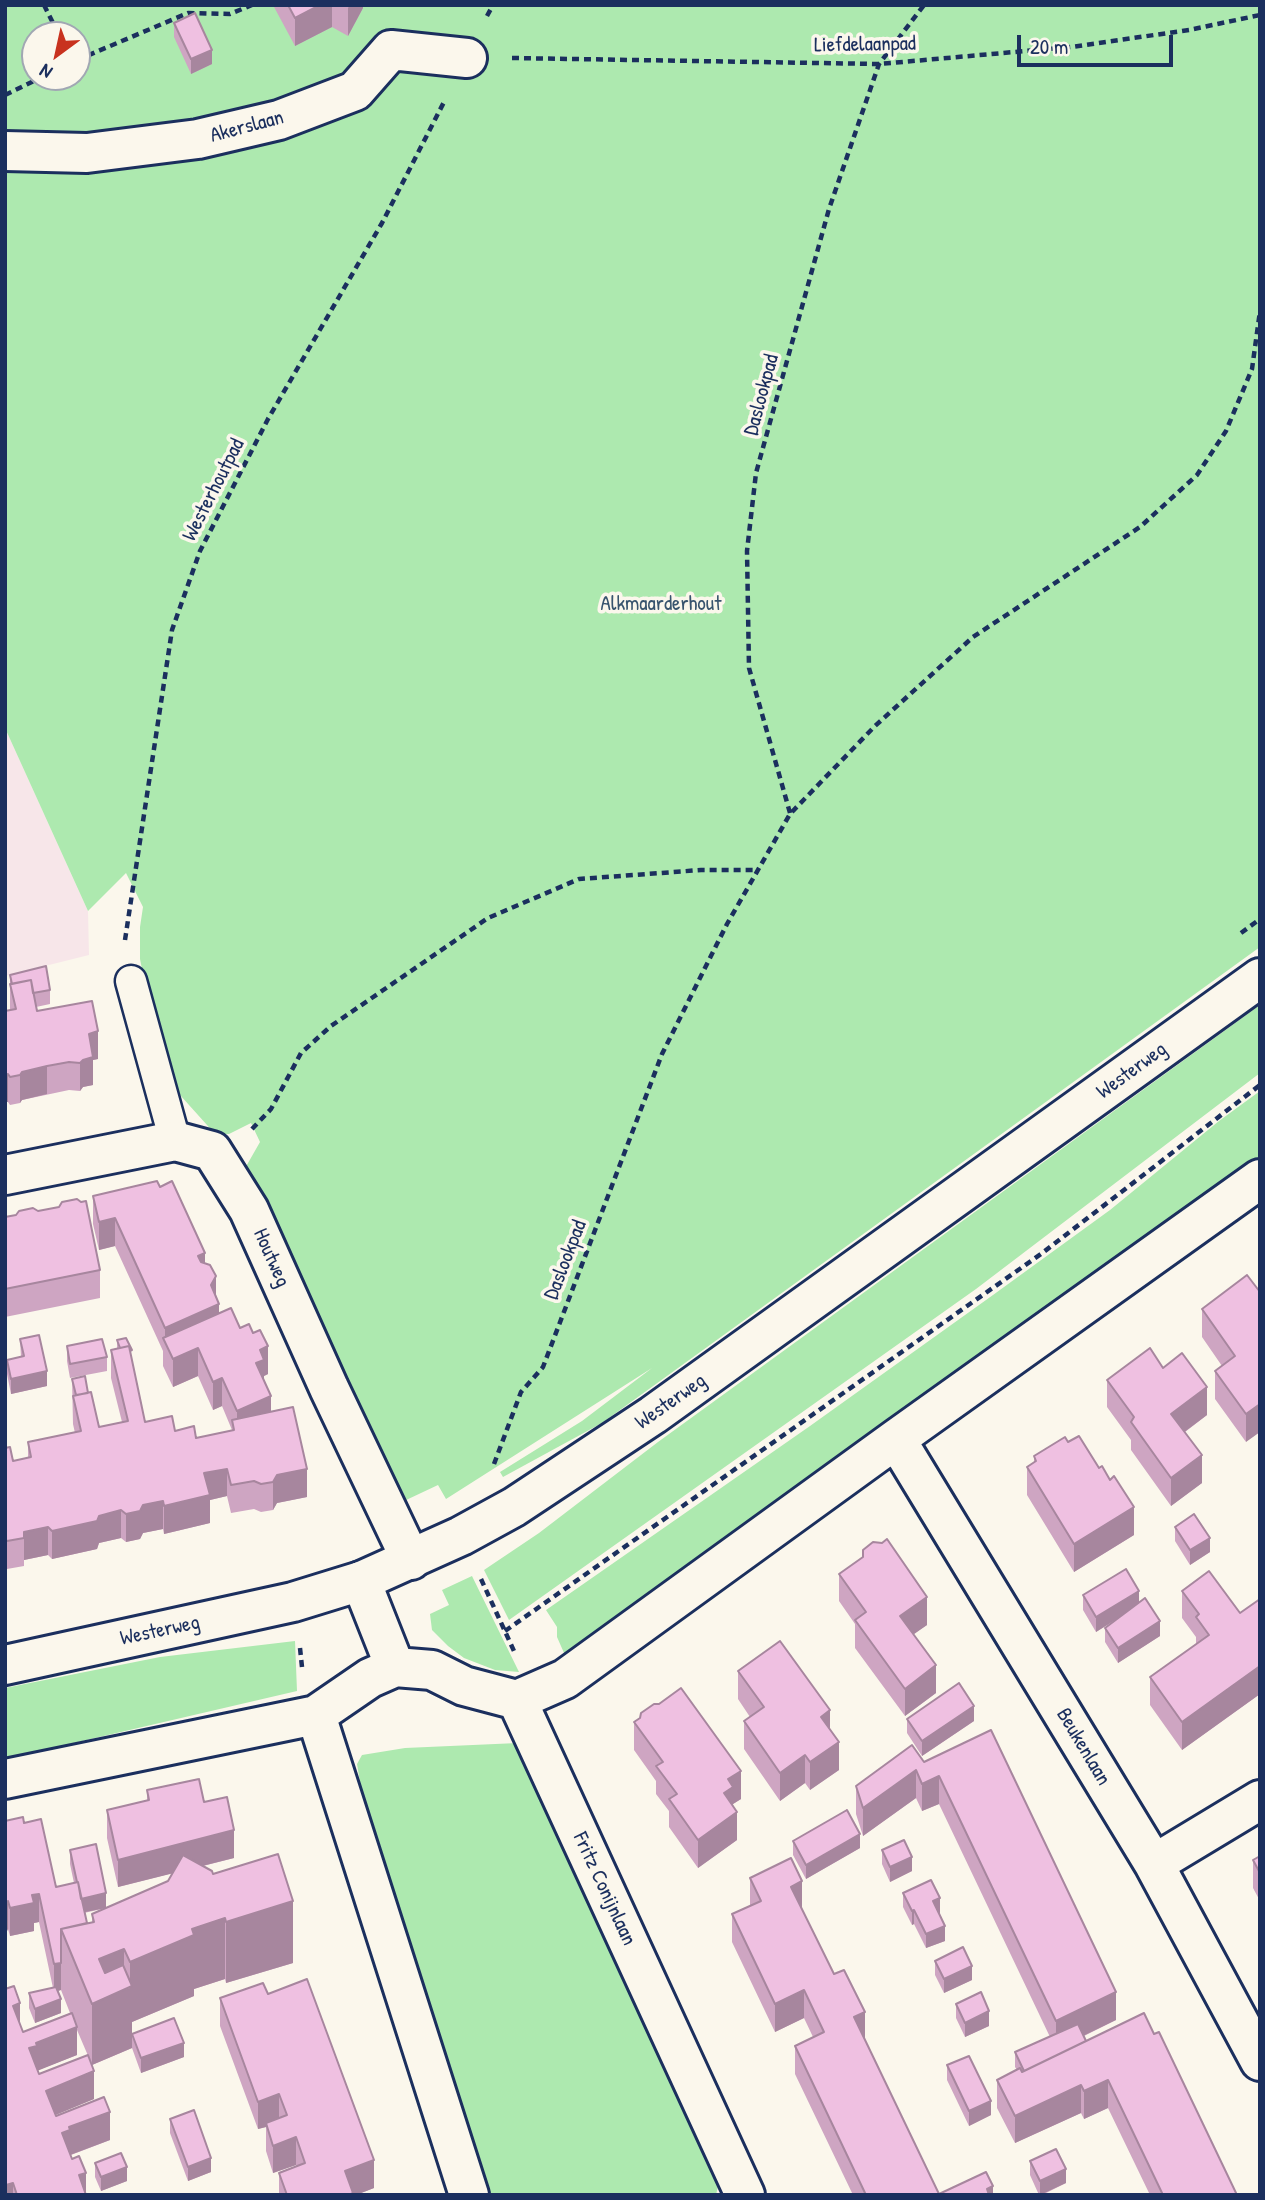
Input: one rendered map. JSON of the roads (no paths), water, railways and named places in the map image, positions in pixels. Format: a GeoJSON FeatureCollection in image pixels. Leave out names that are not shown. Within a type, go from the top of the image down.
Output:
{"type":"FeatureCollection","features":[{"type":"Feature","properties":{"kind":"street","name":"Akerslaan"},"geometry":{"type":"LineString","coordinates":[[5,151],[87,153],[198,139],[279,120],[355,91],[391,50],[467,58]]}},
{"type":"Feature","properties":{"kind":"street","name":"Westerweg"},"geometry":{"type":"LineString","coordinates":[[5,1665],[293,1602],[361,1581],[461,1536],[514,1507],[653,1415],[1260,978]]}},
{"type":"Feature","properties":{"kind":"street","name":"Houtweg"},"geometry":{"type":"LineString","coordinates":[[175,1141],[212,1151],[249,1210],[329,1388],[411,1560]]}},
{"type":"Feature","properties":{"kind":"street"},"geometry":{"type":"LineString","coordinates":[[5,1175],[175,1141]]}},
{"type":"Feature","properties":{"kind":"street"},"geometry":{"type":"LineString","coordinates":[[5,1779],[316,1716],[370,1678],[395,1667],[432,1670],[473,1689],[517,1700],[565,1679],[1260,1179]]}},
{"type":"Feature","properties":{"kind":"street","name":"Beukenlaan"},"geometry":{"type":"LineString","coordinates":[[896,1439],[1154,1864],[1260,2061]]}},
{"type":"Feature","properties":{"kind":"street"},"geometry":{"type":"LineString","coordinates":[[361,1581],[395,1667]]}},
{"type":"Feature","properties":{"kind":"street","name":"Fritz Conijnlaan"},"geometry":{"type":"LineString","coordinates":[[517,1700],[745,2195]]}},
{"type":"Feature","properties":{"kind":"street"},"geometry":{"type":"LineString","coordinates":[[316,1716],[469,2195]]}},
{"type":"Feature","properties":{"kind":"street"},"geometry":{"type":"LineString","coordinates":[[1154,1864],[1260,1800]]}},
{"type":"Feature","properties":{"kind":"lane"},"geometry":{"type":"LineString","coordinates":[[131,981],[175,1141]]}},
{"type":"Feature","properties":{"kind":"park label","name":"Alkmaarderhout"},"geometry":{"type":"Point","coordinates":[661,604]}}]}
